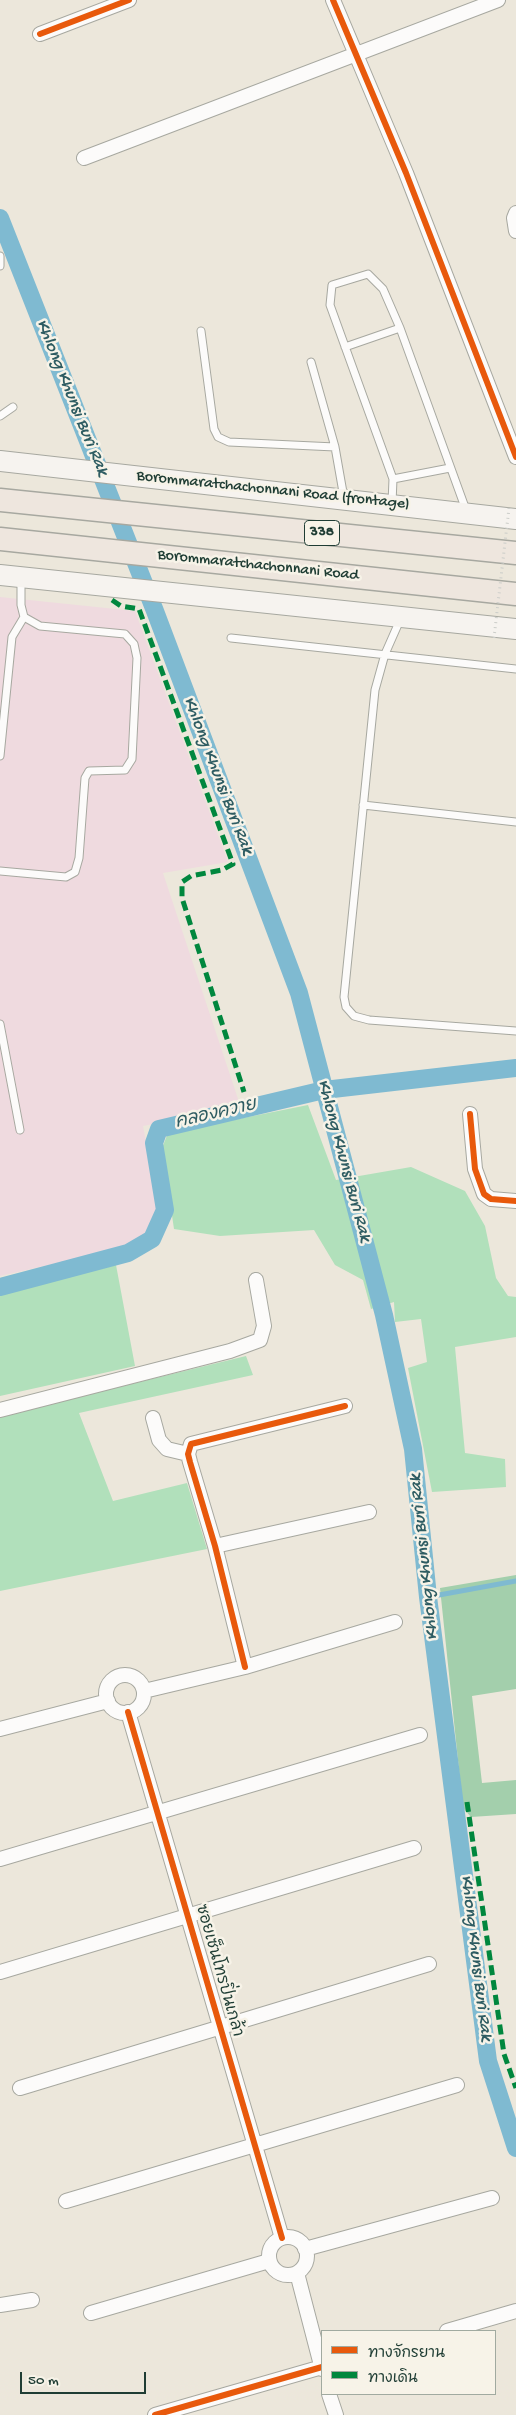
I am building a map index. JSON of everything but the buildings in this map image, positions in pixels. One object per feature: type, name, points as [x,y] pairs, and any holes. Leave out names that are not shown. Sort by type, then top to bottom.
[{"type":"highway","name":"338","points":[[0,500],[96,508],[516,553]]},
{"type":"highway","name":"Borommaratchachonnani Road","points":[[0,539],[516,594]]},
{"type":"main road","name":"Borommaratchachonnani Road (frontage)","points":[[0,462],[467,513],[512,513]]},
{"type":"main road","points":[[0,575],[516,630]]},
{"type":"street","points":[[40,34],[129,0]]},
{"type":"street","points":[[333,0],[406,173],[516,456]]},
{"type":"street","points":[[84,158],[498,0]]},
{"type":"street","points":[[516,213],[514,218],[516,231]]},
{"type":"street","points":[[470,1114],[475,1169],[484,1194],[491,1199],[516,1201]]},
{"type":"street","points":[[0,1410],[230,1351],[260,1340],[264,1326],[256,1280]]},
{"type":"street","points":[[245,1667],[216,1546],[188,1454],[191,1444],[345,1406]]},
{"type":"street","points":[[152,1418],[159,1440],[167,1449],[188,1454]]},
{"type":"street","points":[[216,1546],[369,1512]]},
{"type":"street","points":[[144,1691],[245,1667],[395,1622]]},
{"type":"street","points":[[120,1675],[133,1676],[138,1680],[144,1691],[144,1697],[138,1707],[128,1712],[116,1710],[108,1701],[107,1688],[114,1678],[120,1675]]},
{"type":"street","points":[[2,1724],[108,1701]]},
{"type":"street","name":"ซอยเซ็นโทรปิ่นเกล้า","points":[[128,1712],[282,2238]]},
{"type":"street","points":[[0,1860],[420,1735]]},
{"type":"street","points":[[0,1972],[414,1848]]},
{"type":"street","points":[[20,2088],[429,1964]]},
{"type":"street","points":[[66,2201],[457,2085]]},
{"type":"street","points":[[305,2248],[492,2198]]},
{"type":"street","points":[[282,2238],[297,2239],[305,2248],[305,2265],[297,2273],[280,2274],[269,2261],[270,2249],[274,2243],[282,2238]]},
{"type":"street","points":[[92,2313],[269,2261]]},
{"type":"street","points":[[297,2273],[321,2364]]},
{"type":"street","points":[[0,2305],[32,2300]]},
{"type":"street","points":[[451,2330],[516,2312]]},
{"type":"street","points":[[156,2415],[321,2368]]},
{"type":"street","points":[[330,2395],[336,2415]]},
{"type":"lane","points":[[0,256],[0,266]]},
{"type":"lane","points":[[392,504],[393,479],[330,305],[332,285],[368,274],[383,289],[400,328],[467,513]]},
{"type":"lane","points":[[345,347],[400,328]]},
{"type":"lane","points":[[201,331],[214,428],[218,438],[228,442],[335,447]]},
{"type":"lane","points":[[311,362],[335,447],[344,499]]},
{"type":"lane","points":[[0,416],[13,407]]},
{"type":"lane","points":[[393,479],[450,468]]},
{"type":"lane","points":[[0,756],[12,637],[24,617],[21,605],[22,577]]},
{"type":"lane","points":[[0,871],[66,877],[75,872],[80,858],[85,778],[89,771],[125,770],[132,759],[137,658],[134,644],[125,634],[40,626],[24,617]]},
{"type":"lane","points":[[401,617],[385,654],[375,690],[344,997],[346,1007],[354,1016],[369,1020],[516,1031]]},
{"type":"lane","points":[[231,638],[516,669]]},
{"type":"lane","points":[[363,805],[516,822]]},
{"type":"lane","points":[[0,1024],[20,1130]]},
{"type":"path","points":[[494,638],[512,513]]},
{"type":"shaded area","points":[[0,597],[135,611],[228,862],[163,873],[241,1108],[143,1126],[160,1213],[150,1233],[133,1246],[0,1276]]},
{"type":"green space","points":[[308,1105],[336,1180],[411,1167],[465,1191],[485,1226],[496,1278],[508,1296],[516,1297],[516,1337],[455,1347],[465,1453],[505,1459],[506,1487],[432,1492],[408,1368],[427,1362],[421,1319],[395,1322],[394,1302],[371,1309],[363,1280],[335,1265],[314,1230],[220,1236],[174,1229],[162,1148],[168,1133]]},
{"type":"green space","points":[[116,1265],[135,1366],[0,1396],[0,1294]]},
{"type":"green space","points":[[246,1356],[253,1375],[79,1413],[113,1501],[187,1483],[207,1549],[0,1591],[0,1416]]},
{"type":"green space","points":[[516,1575],[516,1689],[472,1696],[482,1783],[516,1780],[516,1814],[471,1817],[463,1808],[440,1588]]},
{"type":"waterway","name":"Khlong Khunsi Buri Rak","points":[[0,218],[155,611],[299,993],[384,1315],[413,1449],[428,1597],[488,2061],[516,2148]]},
{"type":"waterway","name":"คลองควาย","points":[[0,1287],[128,1253],[152,1239],[165,1210],[154,1143],[159,1129],[324,1090],[516,1068]]},
{"type":"waterway","points":[[428,1597],[516,1581]]},
{"type":"marked path","points":[[112,600],[121,606],[139,609],[233,864],[222,870],[191,876],[182,882],[182,898],[244,1092]]},
{"type":"marked path","points":[[467,1802],[504,2054],[516,2088]]},
{"type":"cycle path","points":[[40,34],[129,0]]},
{"type":"cycle path","points":[[333,0],[406,173],[516,457]]},
{"type":"cycle path","points":[[470,1114],[475,1169],[484,1194],[491,1199],[516,1201]]},
{"type":"cycle path","points":[[245,1667],[215,1546],[188,1454],[191,1444],[345,1406]]},
{"type":"cycle path","points":[[128,1712],[282,2238]]},
{"type":"cycle path","points":[[155,2415],[321,2367]]}]
